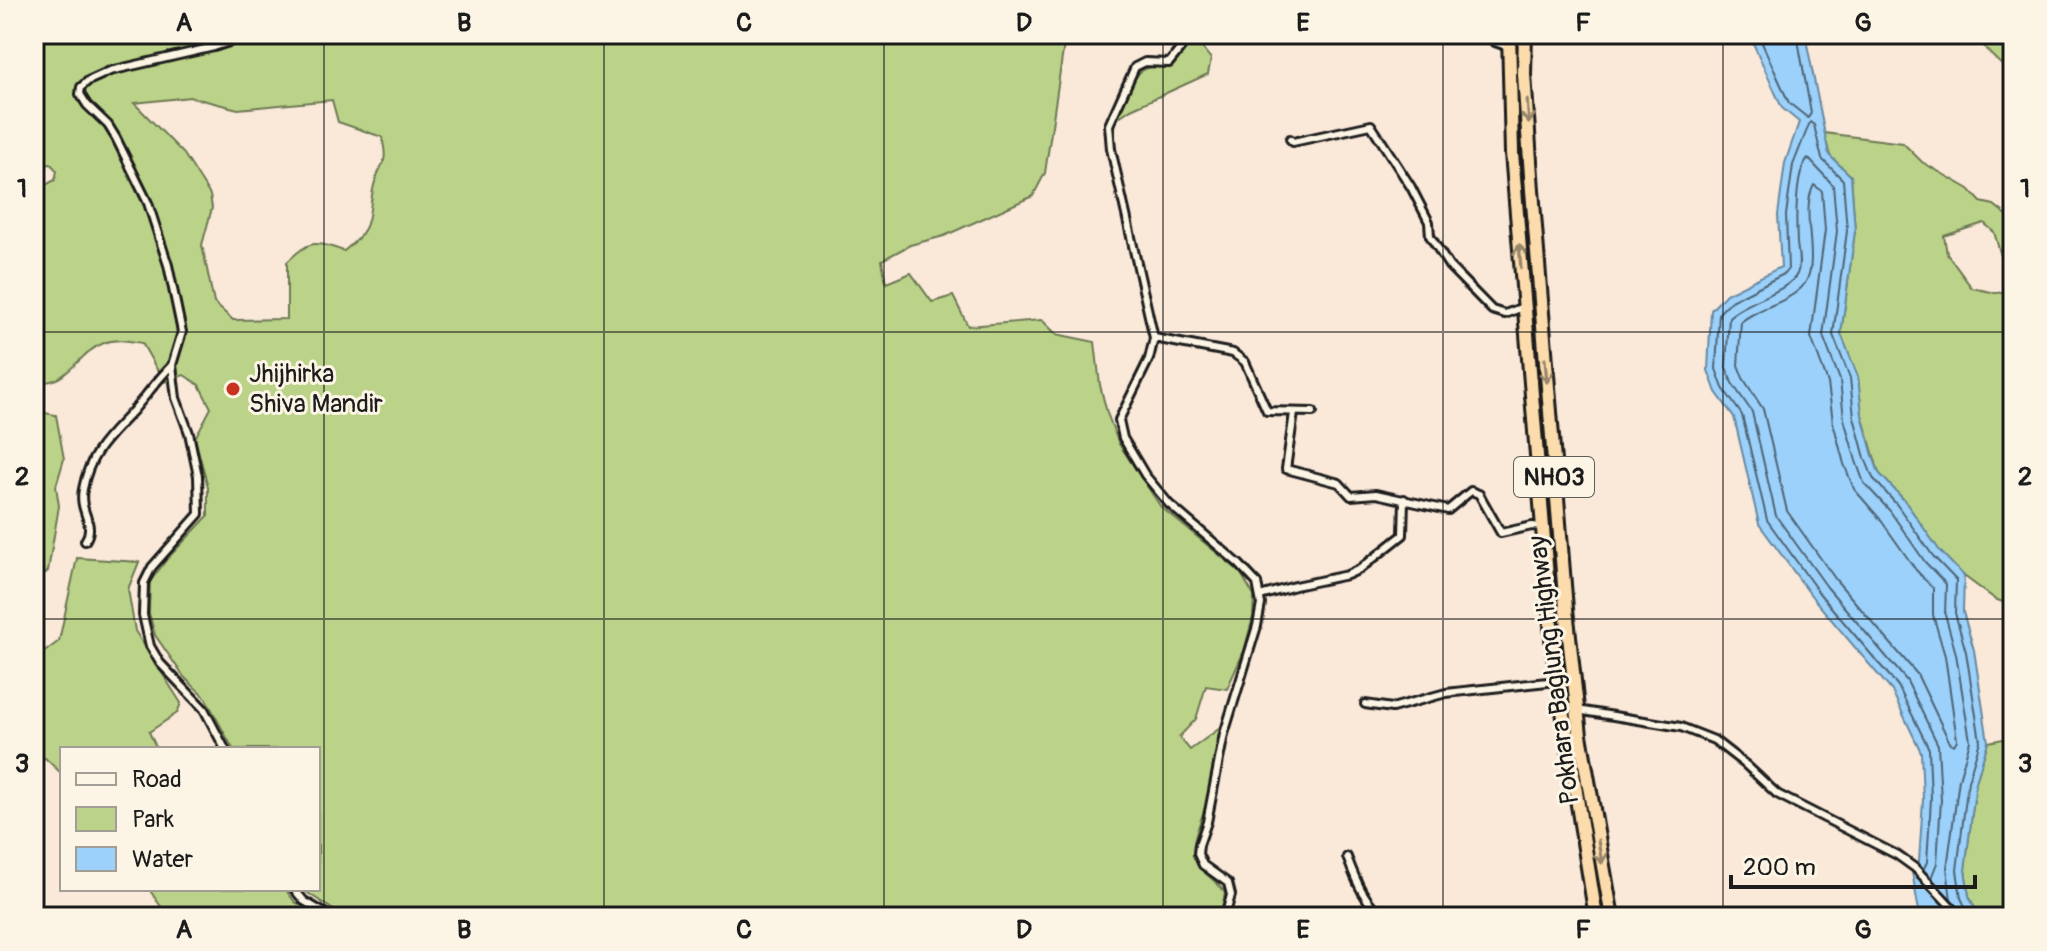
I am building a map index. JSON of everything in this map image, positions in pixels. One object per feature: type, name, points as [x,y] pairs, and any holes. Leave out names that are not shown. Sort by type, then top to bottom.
[{"type":"highway","name":"Pokhara Baglung Highway","points":[[1525,34],[1524,74],[1535,237],[1561,564],[1577,710],[1612,917]]},
{"type":"highway","name":"Pokhara Baglung Highway","points":[[1509,40],[1509,109],[1523,307],[1557,681],[1596,917]]},
{"type":"street","points":[[85,541],[90,525],[82,512],[81,499],[93,459],[110,432],[131,413],[172,365],[182,332],[171,273],[153,219],[116,138],[82,98],[81,87],[110,71],[214,47],[253,34]]},
{"type":"street","points":[[1174,34],[1181,48],[1169,63],[1145,62],[1135,67],[1109,125],[1111,149],[1154,338],[1149,359],[1119,420],[1123,438],[1145,475],[1169,504],[1239,564],[1257,583],[1260,596],[1257,626],[1224,734],[1198,854],[1203,865],[1228,883],[1231,895],[1225,917]]},
{"type":"street","points":[[1485,34],[1495,42],[1509,40]]},
{"type":"street","points":[[1290,139],[1293,142],[1371,125],[1411,187],[1429,222],[1430,236],[1449,266],[1492,310],[1505,314],[1523,307]]},
{"type":"street","points":[[1154,338],[1233,353],[1245,362],[1267,411],[1313,412]]},
{"type":"street","points":[[172,365],[176,398],[189,433],[198,476],[199,514],[152,567],[144,583],[143,615],[150,646],[160,663],[204,709],[224,747]]},
{"type":"street","points":[[1294,413],[1286,469],[1339,483],[1351,496],[1376,494],[1448,510],[1471,491],[1479,494],[1501,533],[1532,526],[1542,527]]},
{"type":"street","points":[[1260,596],[1347,575],[1360,569],[1403,535],[1404,499]]},
{"type":"street","points":[[1365,704],[1392,708],[1446,693],[1557,681]]},
{"type":"street","points":[[1577,710],[1681,727],[1714,740],[1777,794],[1897,855],[1915,868],[1961,917]]},
{"type":"street","points":[[1347,857],[1355,879],[1376,911],[1386,917]]},
{"type":"street","points":[[296,891],[304,901],[331,917]]},
{"type":"street","points":[[1433,917],[1454,914],[1479,917]]},
{"type":"green space","points":[[34,34],[1091,34],[1064,44],[1045,173],[1033,196],[944,236],[910,245],[882,260],[886,283],[911,273],[932,302],[953,296],[968,326],[1042,320],[1056,334],[1095,342],[1100,385],[1119,444],[1161,507],[1240,572],[1254,596],[1253,617],[1244,651],[1227,689],[1206,686],[1196,719],[1179,737],[1190,750],[1220,728],[1210,786],[1193,851],[1199,867],[1225,893],[1220,917],[344,917],[305,891],[320,891],[320,747],[232,747],[205,697],[184,677],[155,635],[149,613],[150,582],[167,559],[208,516],[208,487],[195,438],[211,408],[199,385],[184,375],[164,382],[142,343],[123,340],[109,341],[94,348],[55,380],[34,381],[34,191],[55,180],[57,171],[51,164],[34,166]],"holes":[[[190,97],[238,109],[332,100],[338,122],[382,137],[384,159],[374,185],[365,228],[344,251],[313,244],[287,262],[287,319],[233,320],[214,303],[202,245],[212,208],[210,195],[184,154],[134,103]]]},
{"type":"green space","points":[[1179,34],[1191,34],[1211,59],[1208,74],[1116,119],[1139,73],[1177,60],[1182,54]]},
{"type":"green space","points":[[1978,34],[2013,34],[2013,79],[1985,48]]},
{"type":"green space","points":[[1824,133],[1903,143],[1922,162],[1969,189],[1981,202],[1994,205],[2013,220],[2013,278],[2003,263],[1994,232],[1984,223],[1944,236],[1947,254],[1972,288],[1996,293],[2013,291],[2013,606],[1995,599],[1964,576],[1940,552],[1904,500],[1879,473],[1862,415],[1858,377],[1841,334],[1855,231],[1851,176],[1830,156]]},
{"type":"green space","points":[[34,411],[56,415],[64,459],[56,486],[59,506],[48,571],[34,584]]},
{"type":"green space","points":[[77,558],[139,562],[128,589],[135,631],[181,703],[177,713],[149,732],[156,747],[60,747],[60,772],[45,758],[34,757],[34,660],[59,641]]},
{"type":"green space","points":[[2013,737],[2013,917],[1979,917],[1969,896],[1965,870],[1976,782],[1988,742]]},
{"type":"green space","points":[[150,891],[287,891],[295,902],[321,917],[168,917]]},
{"type":"water","points":[[1749,34],[1805,34],[1829,155],[1851,176],[1855,231],[1841,334],[1858,377],[1862,415],[1873,456],[1879,473],[1904,500],[1940,551],[1964,576],[1963,612],[1974,650],[1988,742],[1976,782],[1965,870],[1969,896],[1979,917],[1920,917],[1912,872],[1919,862],[1923,799],[1921,752],[1892,691],[1813,598],[1759,524],[1734,417],[1716,392],[1708,370],[1711,310],[1726,294],[1781,267],[1778,215],[1785,163],[1799,122],[1782,108]]},
{"type":"place","name":"Jhijhirka Shiva Mandir","points":[[233,389]]}]
